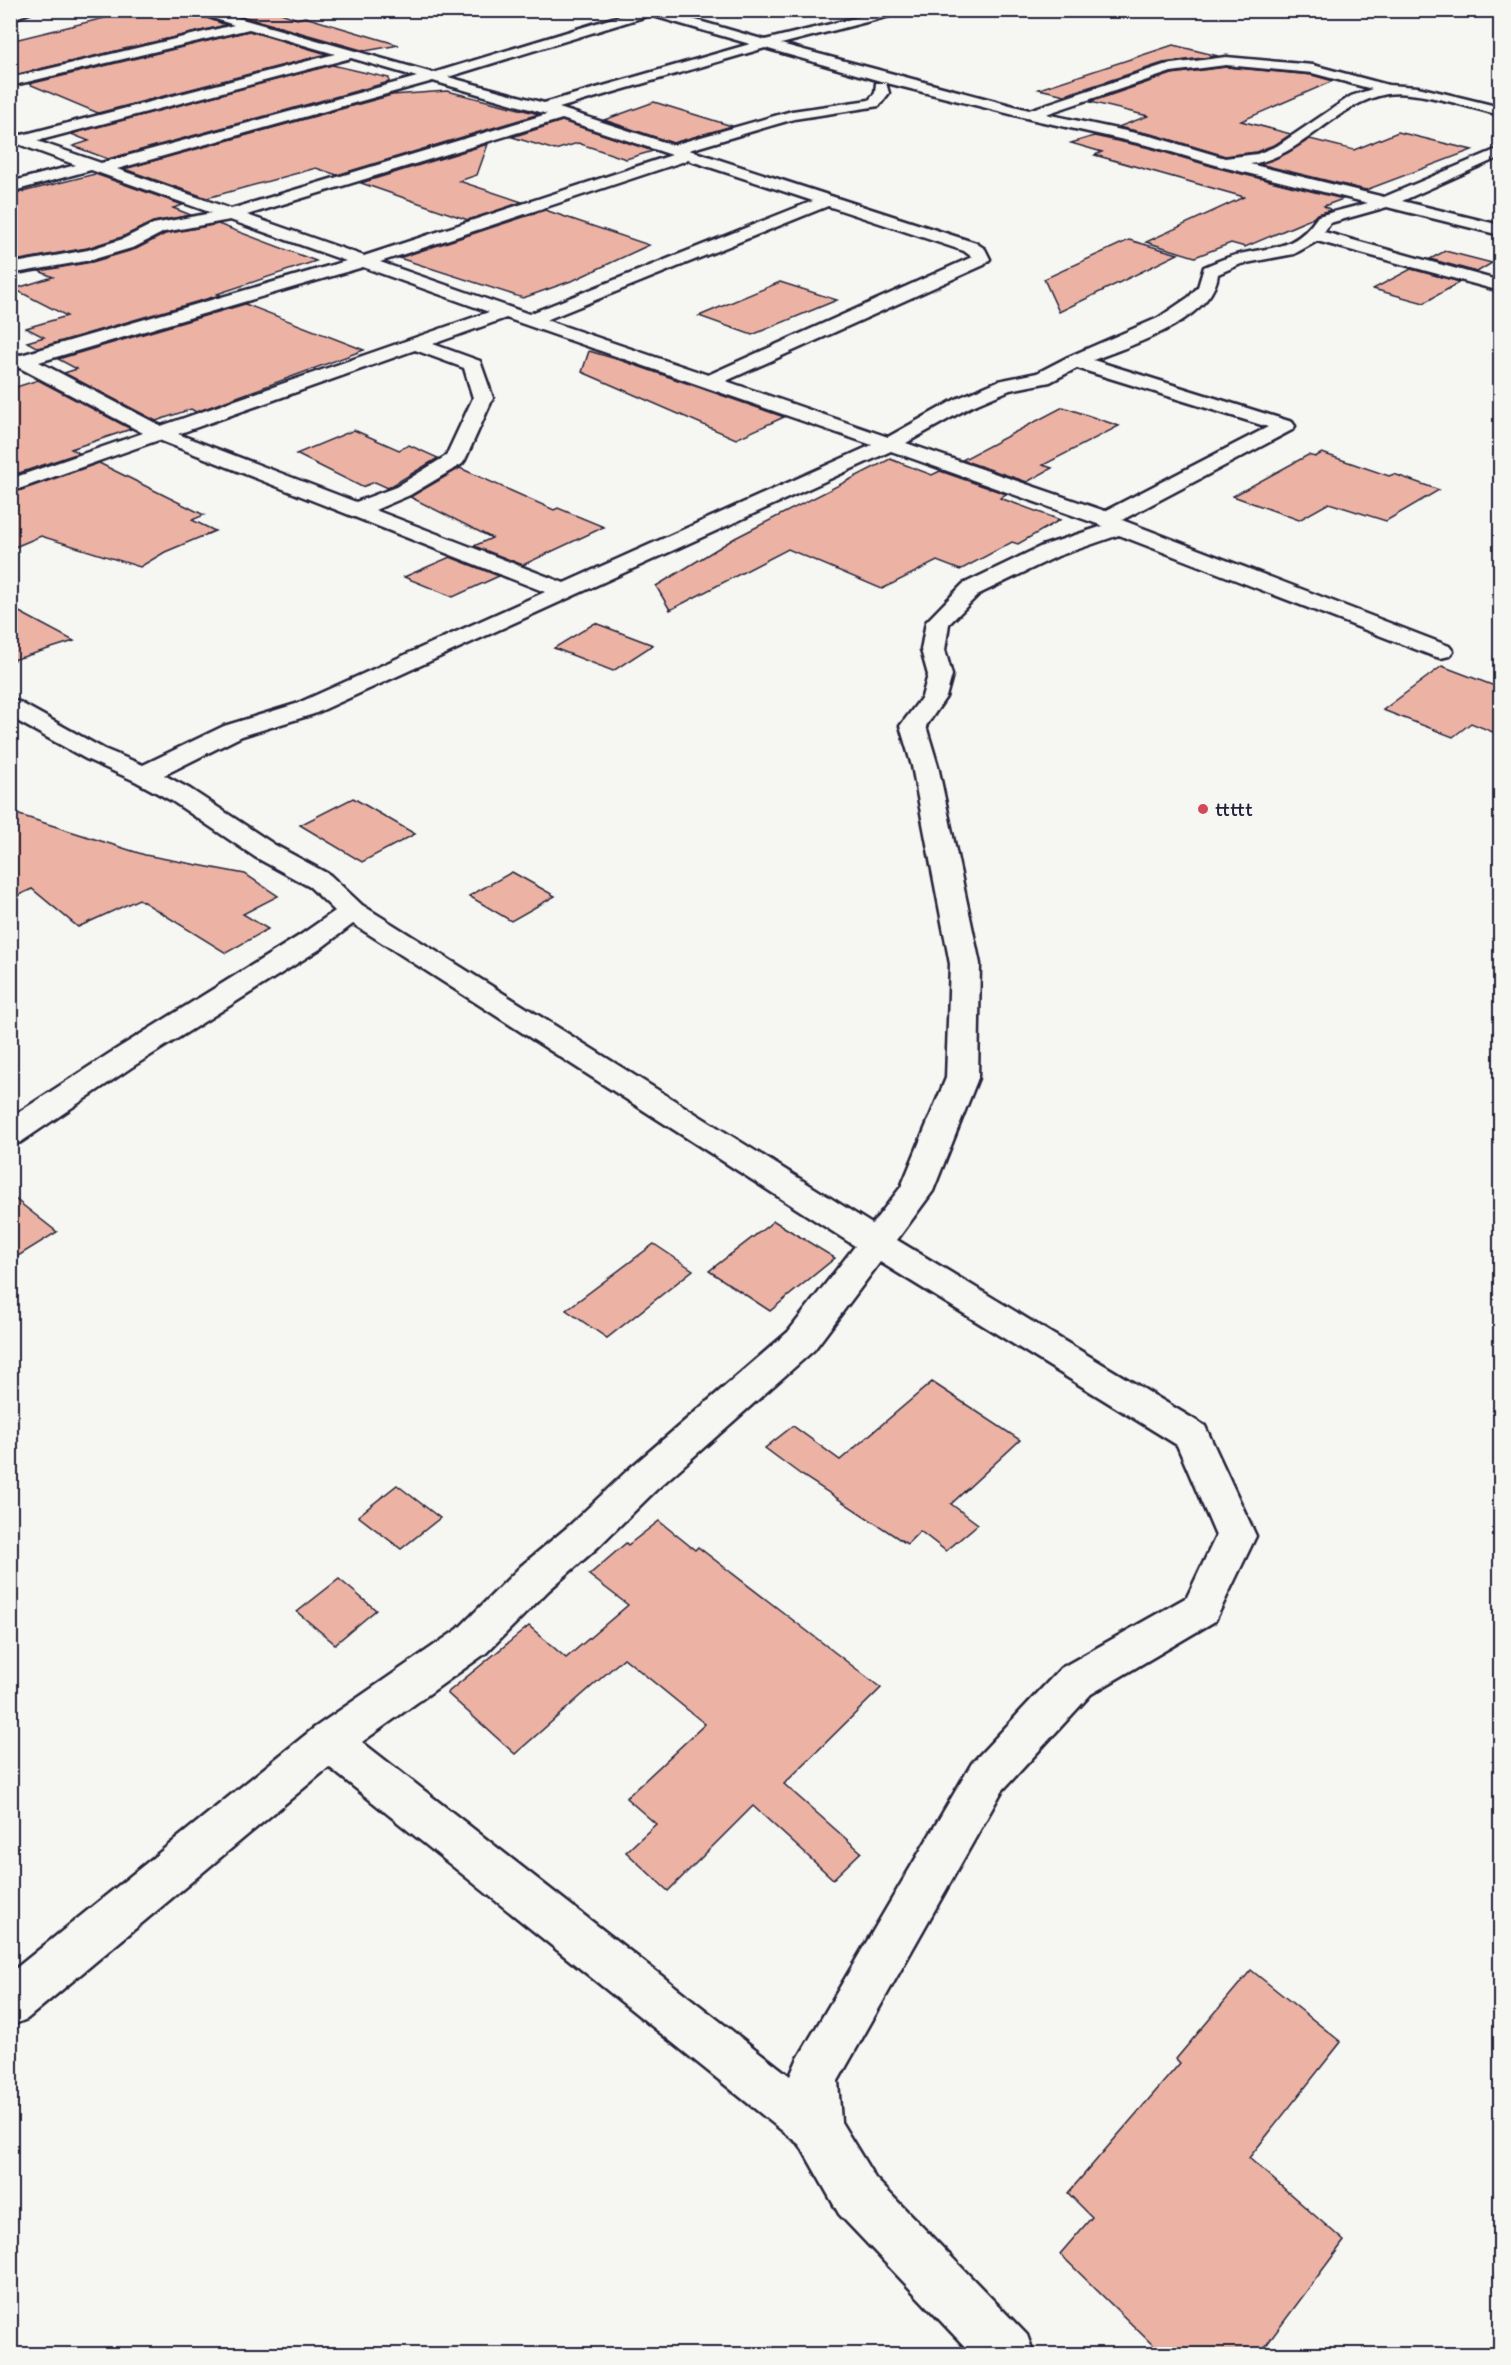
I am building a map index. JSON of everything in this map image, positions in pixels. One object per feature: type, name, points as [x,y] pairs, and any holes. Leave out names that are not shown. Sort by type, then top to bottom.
[{"type":"street","points":[[10,16],[32,10]]},
{"type":"street","points":[[194,10],[544,108],[970,247],[979,253],[981,259],[708,382]]},
{"type":"street","points":[[544,108],[764,44],[907,10]]},
{"type":"street","points":[[10,187],[433,77],[649,11],[896,81],[1030,115],[1154,142],[1224,163],[1500,230]]},
{"type":"street","points":[[10,82],[249,26]]},
{"type":"street","points":[[16,138],[349,55]]},
{"type":"street","points":[[1030,115],[1169,68],[1226,61],[1313,69],[1388,89],[1418,91],[1500,111]]},
{"type":"street","points":[[14,361],[362,262],[792,114],[823,109],[847,109],[874,103],[882,93],[881,86],[896,81]]},
{"type":"street","points":[[1224,163],[1260,158],[1282,149],[1356,99],[1388,89]]},
{"type":"street","points":[[10,269],[91,255],[129,243],[159,228],[229,214],[562,114]]},
{"type":"street","points":[[16,138],[362,262],[1114,523],[1441,651]]},
{"type":"street","points":[[144,775],[232,731],[305,709],[567,592],[890,444],[963,403],[1005,386],[1043,378],[1075,361],[1142,333],[1186,310],[1207,288],[1210,271],[1239,259],[1285,253],[1302,246],[1316,235],[1324,220],[1384,203],[1500,153]]},
{"type":"street","points":[[529,320],[827,201]]},
{"type":"street","points":[[1316,235],[1500,286]]},
{"type":"street","points":[[10,486],[506,312]]},
{"type":"street","points":[[356,510],[402,490],[455,459],[483,398],[473,365],[416,344]]},
{"type":"street","points":[[14,361],[161,434],[567,592]]},
{"type":"street","points":[[10,2003],[329,1741],[472,1641],[535,1578],[584,1536],[643,1479],[801,1341],[916,1191],[962,1078],[965,964],[925,766],[913,726],[934,697],[940,675],[933,650],[939,622],[971,590],[1114,523],[1286,426],[1075,361]]},
{"type":"street","points":[[17,716],[144,775],[181,795],[265,851],[320,881],[352,911],[876,1243],[1192,1436],[1236,1536],[1201,1609],[1076,1681],[987,1777],[814,2078],[818,2128]]},
{"type":"street","points":[[10,1134],[81,1085],[261,971],[326,934],[352,911]]},
{"type":"street","points":[[329,1741],[818,2128],[857,2196],[1008,2355]]},
{"type":"building","points":[[137,10],[186,10],[226,25],[10,76],[10,41]]},
{"type":"building","points":[[220,10],[273,10],[297,19],[305,17],[399,45],[365,51]]},
{"type":"building","points":[[249,31],[327,54],[98,113],[29,84]]},
{"type":"building","points":[[1173,45],[1218,56],[1163,63],[1065,95],[1039,89]]},
{"type":"building","points":[[332,65],[389,78],[389,82],[108,159],[73,146],[89,141],[71,134]]},
{"type":"building","points":[[1226,67],[1312,75],[1333,81],[1241,121],[1291,134],[1276,144],[1256,152],[1225,156],[1155,135],[1118,127],[1148,116],[1090,102],[1172,74]]},
{"type":"building","points":[[447,91],[539,114],[337,175],[316,168],[207,198],[124,169],[392,95]]},
{"type":"building","points":[[654,102],[732,126],[673,143],[604,120]]},
{"type":"building","points":[[562,121],[653,151],[626,159],[578,143],[555,150],[512,137]]},
{"type":"building","points":[[1398,132],[1472,150],[1366,190],[1259,164],[1287,153],[1310,139],[1354,150]]},
{"type":"building","points":[[1094,136],[1150,148],[1218,168],[1343,199],[1324,206],[1331,210],[1317,214],[1313,218],[1245,247],[1231,243],[1195,257],[1146,242],[1244,197],[1095,155],[1102,152],[1071,143]]},
{"type":"building","points":[[488,144],[477,175],[459,181],[522,202],[468,220],[361,183]]},
{"type":"building","points":[[95,174],[183,205],[173,208],[191,215],[153,222],[122,237],[87,248],[10,260],[10,195]]},
{"type":"building","points":[[545,210],[649,245],[574,280],[523,298],[399,258]]},
{"type":"building","points":[[218,224],[316,261],[217,294],[220,295],[38,348],[27,342],[44,337],[26,328],[67,316],[14,289],[53,277],[39,271],[92,262],[136,249],[165,234]]},
{"type":"building","points":[[1129,240],[1178,254],[1059,312],[1044,279]]},
{"type":"building","points":[[1445,251],[1492,263],[1477,272],[1430,259]]},
{"type":"building","points":[[1411,269],[1460,282],[1424,303],[1373,289]]},
{"type":"building","points":[[780,282],[837,300],[752,335],[699,316]]},
{"type":"building","points":[[245,304],[364,350],[196,412],[191,409],[156,421],[64,373],[77,369],[58,359]]},
{"type":"building","points":[[589,351],[784,417],[736,439],[582,372]]},
{"type":"building","points":[[38,380],[131,429],[71,449],[79,453],[10,476],[10,389]]},
{"type":"building","points":[[1063,407],[1119,426],[1043,465],[1052,468],[1027,482],[962,460]]},
{"type":"building","points":[[354,430],[399,450],[409,445],[438,458],[388,488],[375,482],[362,487],[296,454]]},
{"type":"building","points":[[1322,453],[1439,490],[1386,521],[1329,503],[1299,520],[1233,496],[1308,455],[1315,457]]},
{"type":"building","points":[[890,459],[932,475],[940,471],[1006,494],[1000,498],[1060,520],[1018,544],[1012,542],[960,570],[937,561],[882,589],[788,549],[670,610],[656,586],[735,538]]},
{"type":"building","points":[[99,463],[204,515],[192,520],[215,531],[165,552],[140,567],[41,536],[10,549],[10,494]]},
{"type":"building","points":[[460,468],[554,510],[558,508],[604,527],[523,565],[474,546],[492,538],[410,497]]},
{"type":"building","points":[[450,557],[499,576],[453,597],[404,577]]},
{"type":"building","points":[[10,607],[74,641],[10,661]]},
{"type":"building","points":[[595,623],[653,645],[613,671],[554,648]]},
{"type":"building","points":[[1442,666],[1500,688],[1500,735],[1471,723],[1453,737],[1383,710]]},
{"type":"building","points":[[353,798],[415,834],[362,862],[300,825]]},
{"type":"building","points":[[10,812],[145,855],[245,874],[278,896],[243,914],[268,929],[226,953],[139,899],[78,927],[32,889],[10,899]]},
{"type":"building","points":[[512,872],[555,896],[511,921],[469,896]]},
{"type":"building","points":[[10,1195],[57,1232],[10,1261]]},
{"type":"building","points":[[774,1221],[835,1258],[770,1311],[709,1271]]},
{"type":"building","points":[[654,1244],[693,1270],[607,1338],[566,1310]]},
{"type":"building","points":[[932,1382],[1020,1440],[951,1504],[978,1524],[946,1551],[920,1531],[907,1544],[800,1474],[765,1448],[793,1426],[840,1460]]},
{"type":"building","points":[[397,1485],[440,1518],[401,1549],[358,1516]]},
{"type":"building","points":[[659,1521],[695,1550],[698,1547],[881,1688],[784,1784],[861,1852],[833,1879],[753,1806],[668,1891],[626,1852],[656,1824],[626,1798],[705,1724],[624,1658],[515,1754],[447,1693],[529,1626],[566,1658],[628,1605],[589,1575],[626,1543],[628,1545]]},
{"type":"building","points":[[339,1579],[376,1610],[335,1644],[297,1612]]},
{"type":"building","points":[[1251,1970],[1341,2042],[1249,2158],[1344,2241],[1259,2355],[1163,2355],[1060,2254],[1092,2217],[1068,2193],[1180,2063],[1176,2059]]},
{"type":"place","name":"ttttt","points":[[1203,809]]}]
